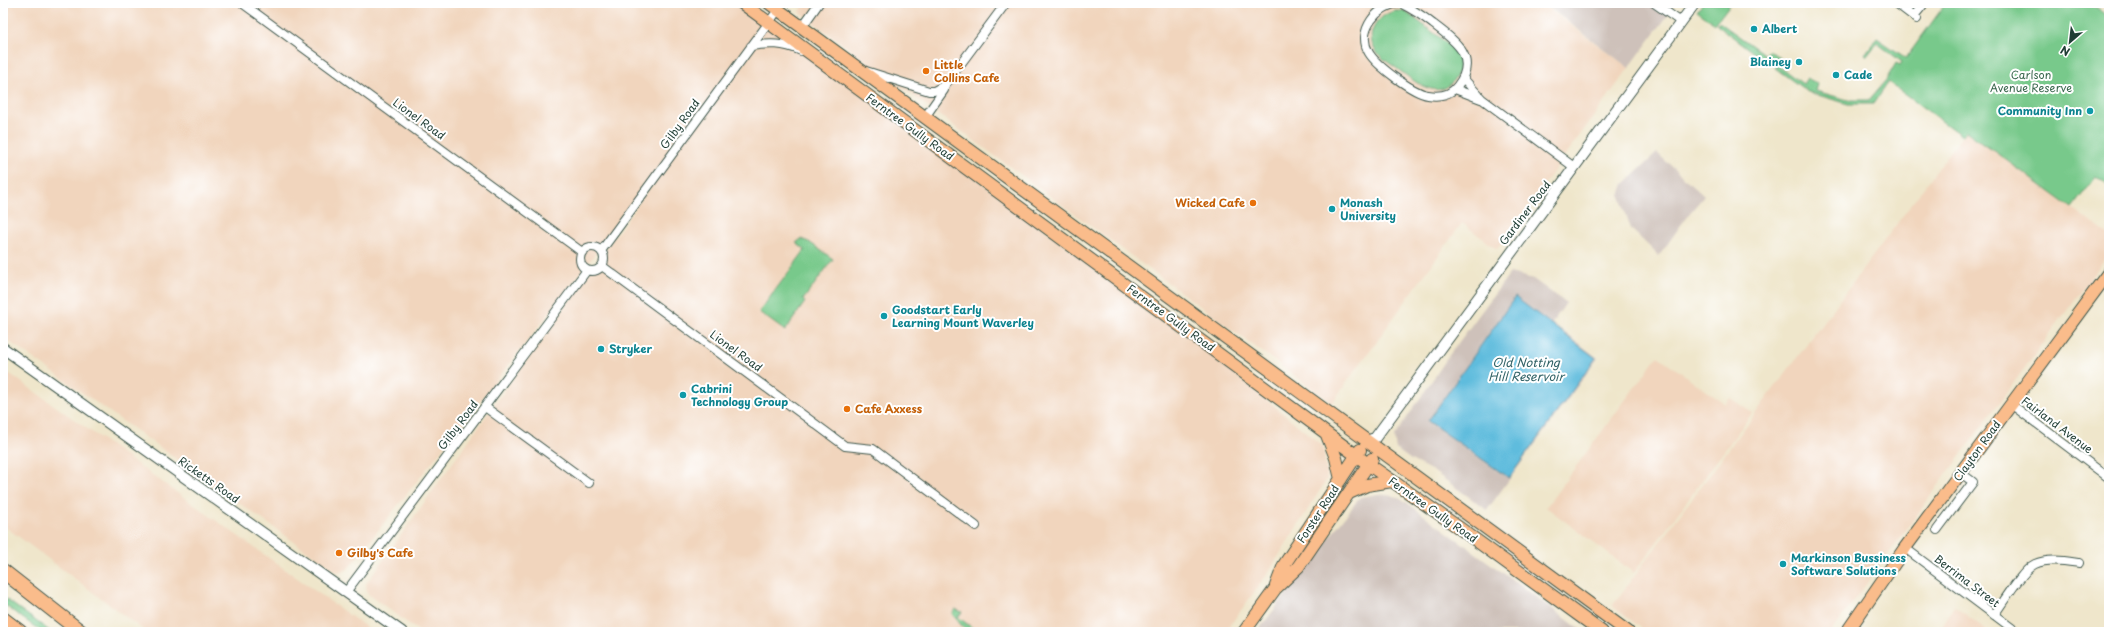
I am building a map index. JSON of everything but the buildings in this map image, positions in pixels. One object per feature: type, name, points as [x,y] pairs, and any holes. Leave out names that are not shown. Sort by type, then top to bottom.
[{"type":"highway","points":[[3,571],[81,632]]},
{"type":"highway","points":[[3,583],[70,632]]},
{"type":"highway","points":[[3,619],[20,632]]},
{"type":"main road","name":"Ferntree Gully Road","points":[[742,3],[1368,464],[1482,544],[1602,632]]},
{"type":"main road","name":"Ferntree Gully Road","points":[[774,6],[1373,443],[1490,532],[1628,632]]},
{"type":"main road","points":[[1121,282],[1131,267]]},
{"type":"main road","name":"Clayton Road","points":[[1852,630],[1905,548],[2109,272]]},
{"type":"main road","points":[[1326,432],[1336,458],[1341,479]]},
{"type":"main road","name":"Forster Road","points":[[1275,588],[1284,565],[1356,455],[1373,443]]},
{"type":"main road","name":"Forster Road","points":[[1244,632],[1275,588],[1298,567],[1349,493],[1368,464],[1373,443]]},
{"type":"main road","points":[[1349,493],[1367,485],[1392,481]]},
{"type":"main road","points":[[1482,544],[1490,532]]},
{"type":"street","name":"Lionel Road","points":[[242,3],[582,252]]},
{"type":"street","points":[[802,27],[819,3]]},
{"type":"street","points":[[925,117],[944,90],[945,85],[1006,3]]},
{"type":"street","points":[[1400,3],[1416,11],[1455,40],[1462,50],[1466,60],[1463,78],[1455,89],[1436,97],[1424,95],[1416,91],[1375,61],[1368,52],[1366,32],[1376,13],[1384,5],[1400,3]]},
{"type":"street","points":[[1654,3],[1681,22]]},
{"type":"street","name":"Gardiner Road","points":[[1373,443],[1695,3]]},
{"type":"street","points":[[1896,3],[1916,17],[1922,5]]},
{"type":"street","name":"Gilby Road","points":[[601,251],[768,22],[774,6]]},
{"type":"street","points":[[751,46],[772,42],[791,46],[821,61]]},
{"type":"street","points":[[858,67],[929,91],[945,85]]},
{"type":"street","points":[[1463,78],[1482,99],[1574,167]]},
{"type":"street","points":[[1455,89],[1482,99]]},
{"type":"street","points":[[593,247],[601,251],[604,259],[602,266],[595,271],[587,270],[581,264],[580,256],[582,252],[593,247]]},
{"type":"street","name":"Lionel Road","points":[[602,266],[845,446],[873,449],[976,526]]},
{"type":"street","name":"Gilby Road","points":[[346,592],[587,270]]},
{"type":"street","name":"Ricketts Road","points":[[3,348],[402,632]]},
{"type":"street","name":"Fairland Avenue","points":[[2011,404],[2109,478]]},
{"type":"street","points":[[485,407],[590,482]]},
{"type":"street","points":[[1938,530],[1972,482],[1960,473]]},
{"type":"street","name":"Berrima Street","points":[[1905,548],[2017,632]]},
{"type":"street","points":[[1994,615],[2019,580],[2035,564],[2054,560],[2079,563]]},
{"type":"shaded area","points":[[3,3],[741,3],[1202,347],[1323,446],[1327,479],[1266,576],[1225,632],[420,632],[367,593],[366,584],[752,45],[577,278],[347,570],[337,572],[3,337]]},
{"type":"shaded area","points":[[806,3],[1541,3],[1629,68],[1497,249],[1462,223],[1332,403],[799,12]]},
{"type":"shaded area","points":[[1543,3],[1677,3],[1629,68]]},
{"type":"shaded area","points":[[1966,131],[2109,235],[2109,253],[1831,632],[1647,632],[1612,606]]},
{"type":"shaded area","points":[[1657,153],[1704,196],[1688,215],[1659,256],[1631,229],[1620,196],[1624,184]]},
{"type":"shaded area","name":"Old Notting Hill Reservoir","points":[[1510,273],[1533,279],[1566,303],[1552,323],[1598,358],[1487,510],[1433,471],[1411,460],[1396,449],[1394,437],[1450,354]]},
{"type":"shaded area","points":[[1658,356],[1725,404],[1730,398],[1752,413],[1634,573],[1546,507]]},
{"type":"shaded area","points":[[3,369],[373,632],[146,632],[3,525]]},
{"type":"shaded area","points":[[1378,494],[1399,497],[1584,632],[1257,632],[1360,497]]},
{"type":"shaded area","points":[[1954,606],[1989,632],[1941,632],[1940,627]]},
{"type":"green space","points":[[1703,3],[1731,3],[1715,24],[1697,11]]},
{"type":"green space","name":"Carlson Avenue Reserve","points":[[1946,3],[2089,3],[2109,17],[2109,186],[2096,176],[2072,208],[1966,131],[1962,136],[1888,82],[1873,104],[1848,104],[1808,92],[1775,68],[1777,65],[1803,84],[1807,78],[1818,84],[1816,91],[1848,100],[1869,100],[1886,80],[1896,63],[1900,65],[1902,62],[1877,43],[1867,56],[1865,54],[1877,38],[1906,58]]},
{"type":"green space","points":[[1395,11],[1404,11],[1456,50],[1459,61],[1459,69],[1454,80],[1448,86],[1441,89],[1434,89],[1419,84],[1376,52],[1371,35],[1373,30],[1379,20]]},
{"type":"green space","points":[[1719,22],[1765,55],[1769,50],[1781,59],[1777,65],[1769,59],[1766,62],[1717,25]]},
{"type":"green space","points":[[801,239],[809,242],[833,259],[803,300],[805,302],[785,331],[759,312],[805,250],[796,243]]},
{"type":"green space","points":[[3,597],[51,632],[42,632],[3,604]]},
{"type":"green space","points":[[955,609],[962,612],[958,617],[978,632],[967,632],[952,614]]},
{"type":"water","name":"Old Notting Hill Reservoir","points":[[1515,297],[1596,358],[1509,478],[1428,421]]},
{"type":"place","name":"Albert","points":[[1754,29]]},
{"type":"place","name":"Blainey","points":[[1799,62]]},
{"type":"place","name":"Little Collins Cafe","points":[[926,71]]},
{"type":"place","name":"Cade","points":[[1836,75]]},
{"type":"place","name":"Community Inn","points":[[2090,111]]},
{"type":"place","name":"Wicked Cafe","points":[[1253,203]]},
{"type":"place","name":"Monash University","points":[[1332,209]]},
{"type":"place","name":"Goodstart Early Learning Mount Waverley","points":[[884,316]]},
{"type":"place","name":"Stryker","points":[[601,349]]},
{"type":"place","name":"Cabrini Technology Group","points":[[683,395]]},
{"type":"place","name":"Cafe Axxess","points":[[847,409]]},
{"type":"place","name":"Gilby's Cafe","points":[[339,553]]},
{"type":"place","name":"Markinson Bussiness Software Solutions","points":[[1783,564]]}]
